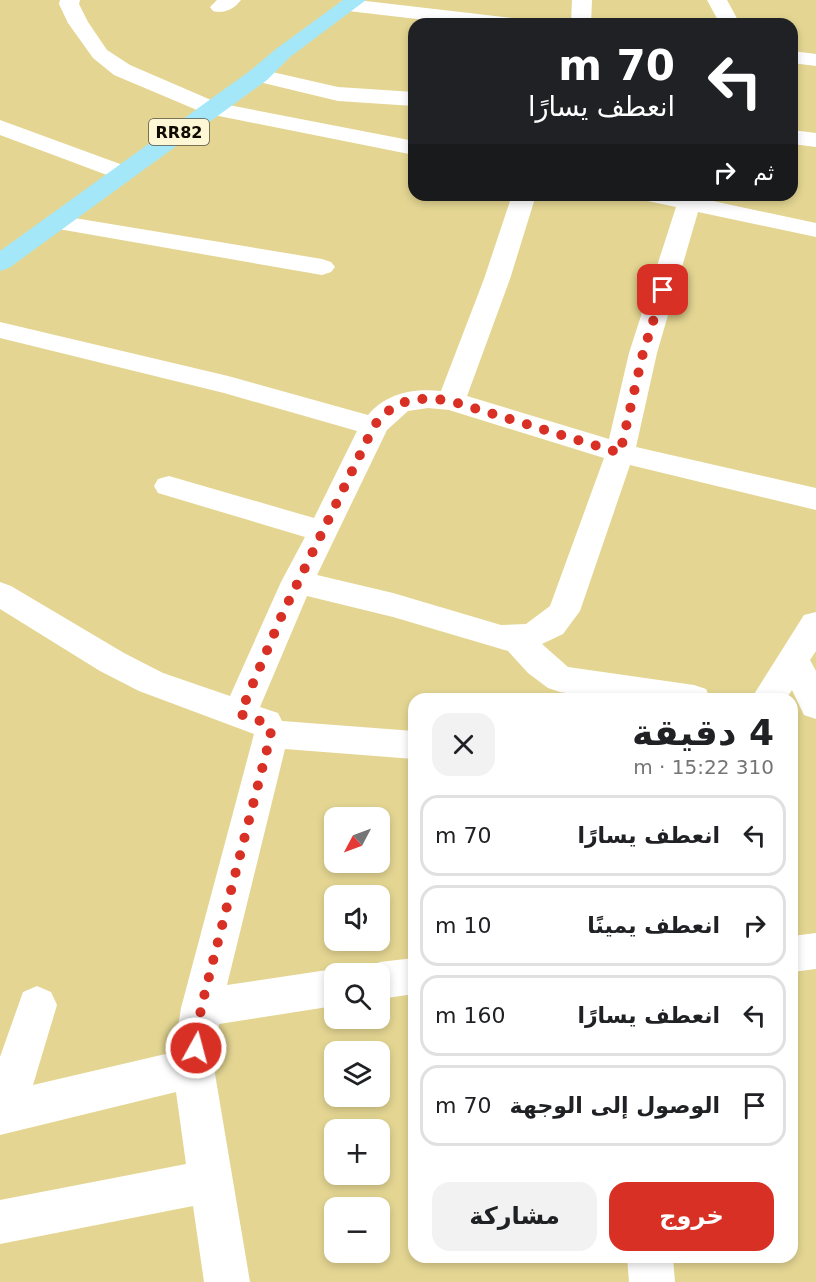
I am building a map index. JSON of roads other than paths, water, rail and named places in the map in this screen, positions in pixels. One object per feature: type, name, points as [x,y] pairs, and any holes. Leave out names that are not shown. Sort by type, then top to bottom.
[{"type":"main road","name":"RR82","points":[[0,263],[259,75],[283,52],[352,3]]},
{"type":"street","points":[[70,0],[69,4],[78,23],[100,54],[122,70],[212,108],[408,147]]},
{"type":"street","points":[[581,18],[582,0]]},
{"type":"street","points":[[717,0],[727,18]]},
{"type":"street","points":[[352,3],[467,18]]},
{"type":"street","points":[[798,58],[816,60]]},
{"type":"street","points":[[259,75],[338,94],[408,99]]},
{"type":"street","points":[[0,127],[123,173]]},
{"type":"street","points":[[798,138],[816,140]]},
{"type":"street","points":[[451,401],[497,279],[522,201]]},
{"type":"street","points":[[680,201],[816,230]]},
{"type":"street","points":[[297,582],[393,606],[501,638],[517,639],[538,634],[555,623],[564,611],[620,453],[643,353],[689,203]]},
{"type":"street","points":[[56,222],[322,267]]},
{"type":"street","points":[[0,330],[228,385],[374,426]]},
{"type":"street","points":[[240,714],[297,582],[374,426],[392,406],[410,398],[451,401],[620,453],[816,499]]},
{"type":"street","points":[[169,486],[322,531]]},
{"type":"street","points":[[0,594],[112,662],[151,682],[266,723],[271,734],[201,1008],[193,1068],[227,1282]]},
{"type":"street","points":[[772,693],[816,624]]},
{"type":"street","points":[[517,639],[540,664],[560,680],[652,693]]},
{"type":"street","points":[[793,659],[816,705]]},
{"type":"street","points":[[271,734],[408,745]]},
{"type":"street","points":[[798,953],[816,951]]},
{"type":"street","points":[[390,980],[408,977]]},
{"type":"street","points":[[201,1008],[324,990]]},
{"type":"street","points":[[2,1113],[37,1005]]},
{"type":"street","points":[[2,1113],[193,1068]]},
{"type":"street","points":[[0,1222],[210,1180]]},
{"type":"street","points":[[650,1263],[651,1282]]}]
